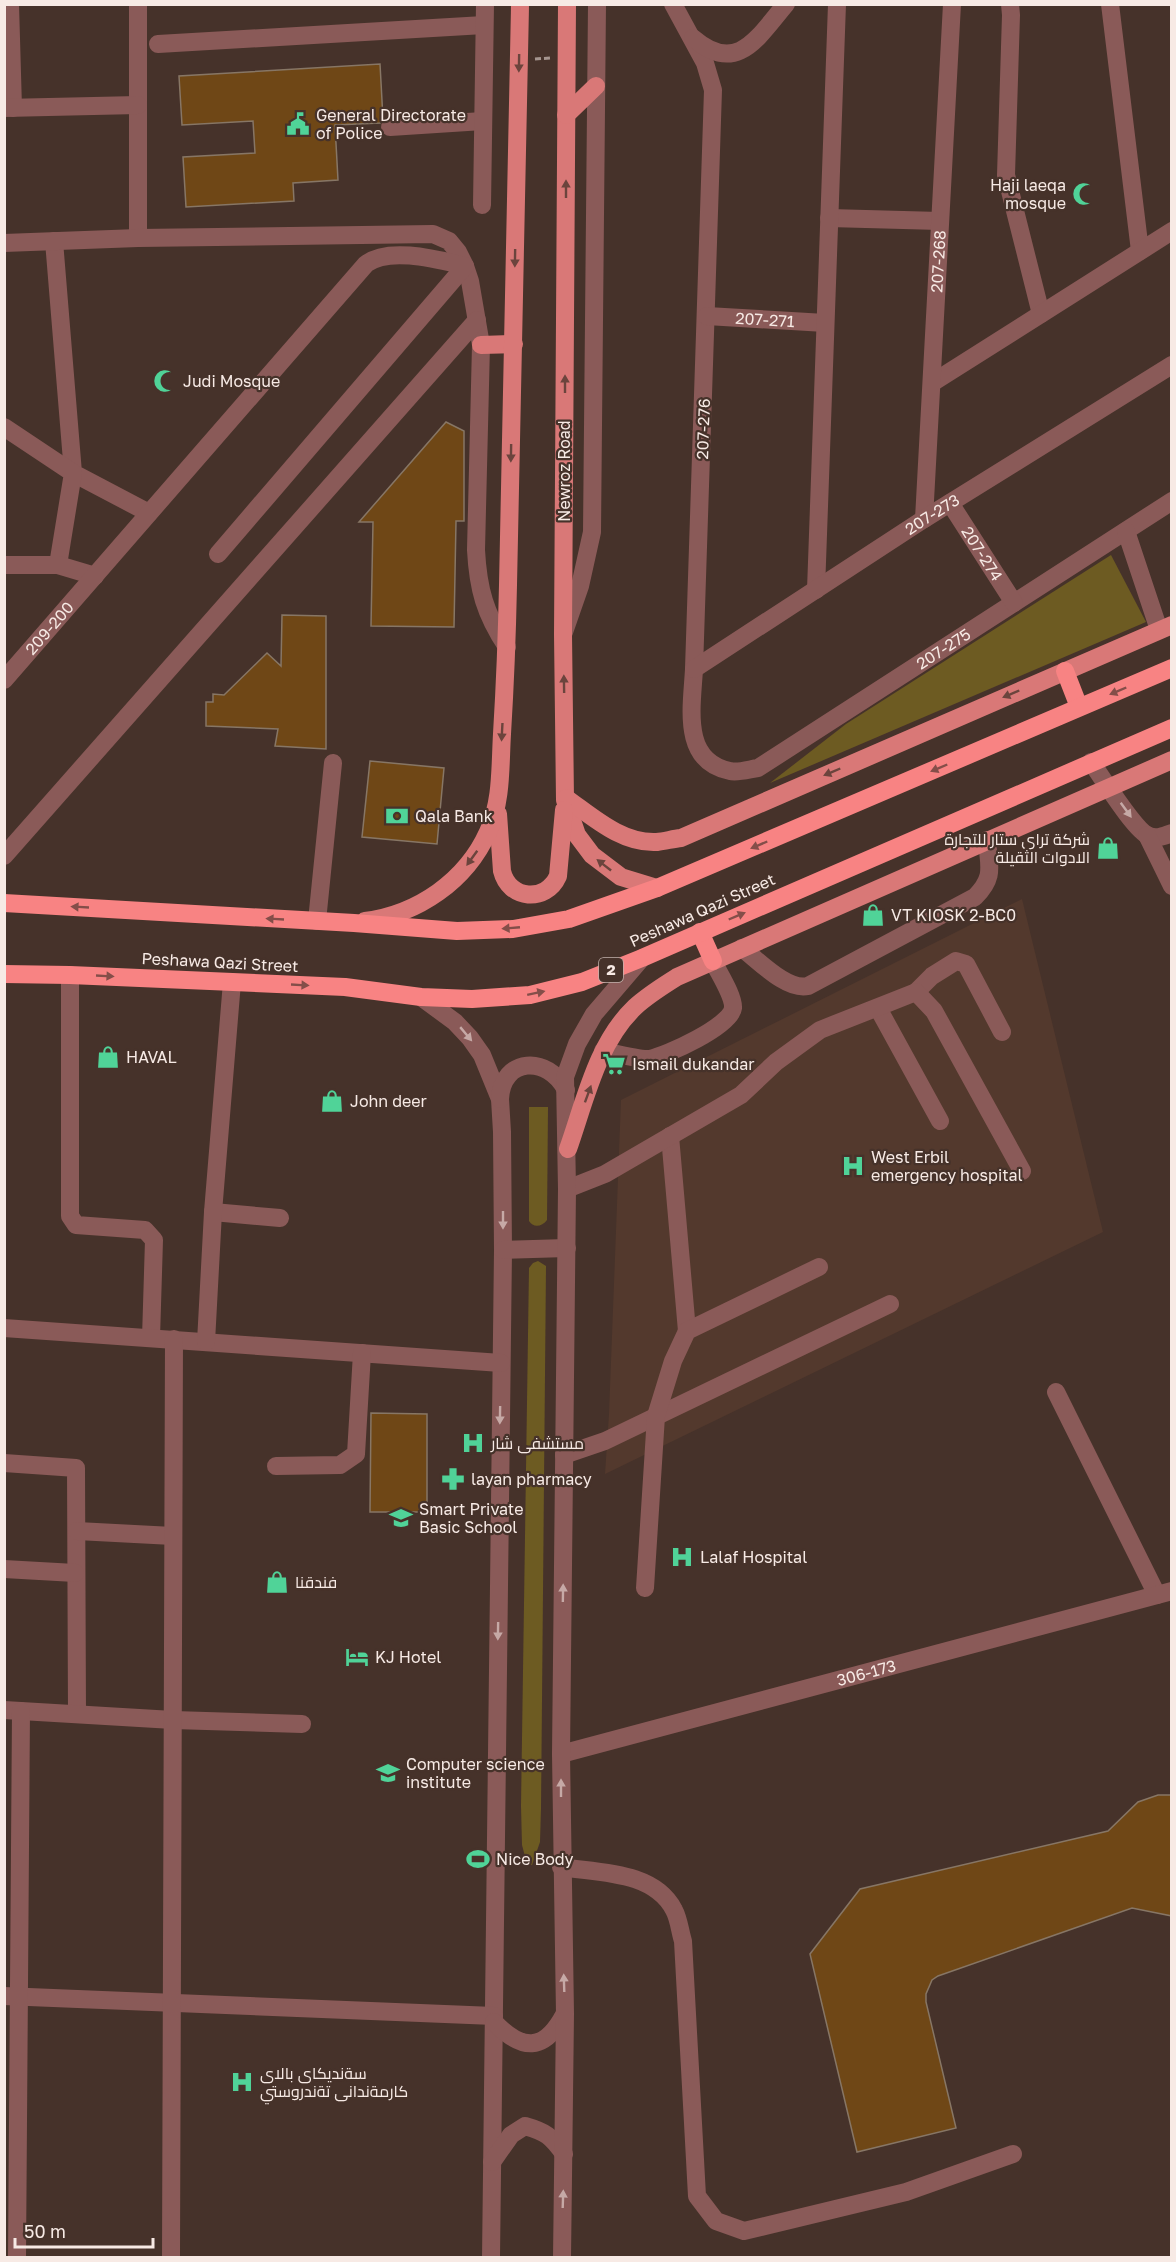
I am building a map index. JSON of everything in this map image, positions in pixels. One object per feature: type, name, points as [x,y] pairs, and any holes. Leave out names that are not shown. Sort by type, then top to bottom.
[{"type":"highway","points":[[4,903],[457,931],[513,929],[569,919],[657,888],[1172,668]]},
{"type":"highway","points":[[1065,671],[1079,707]]},
{"type":"highway","name":"Peshawa Qazi Street","points":[[4,974],[345,987],[421,997],[472,999],[530,995],[582,982],[642,958],[1172,728]]},
{"type":"highway","points":[[700,932],[713,961]]},
{"type":"main road","points":[[519,4],[507,647],[497,806],[504,876],[515,891],[524,895],[533,895],[550,888],[560,872],[565,799],[609,828],[632,839],[656,842],[681,838],[1166,627]]},
{"type":"main road","name":"Newroz Road","points":[[567,4],[563,634],[565,799],[572,824],[592,855],[621,877],[657,888]]},
{"type":"main road","points":[[566,115],[596,86]]},
{"type":"main road","points":[[481,345],[514,344]]},
{"type":"main road","points":[[568,1149],[603,1052],[623,1020],[636,1006],[677,977],[1172,759]]},
{"type":"main road","points":[[354,923],[382,919],[409,910],[456,878],[474,857],[488,832],[497,806]]},
{"type":"street","points":[[10,4],[9,108],[138,105]]},
{"type":"street","points":[[138,4],[138,238]]},
{"type":"street","points":[[482,205],[485,4]]},
{"type":"street","points":[[563,634],[580,586],[592,532],[597,4]]},
{"type":"street","name":"207-276","points":[[673,4],[705,63],[713,90],[694,669],[690,724],[695,742],[708,763]]},
{"type":"street","points":[[687,33],[700,45],[717,53],[734,54],[750,45],[786,4]]},
{"type":"street","points":[[816,590],[837,4]]},
{"type":"street","name":"207-268","points":[[924,519],[952,4]]},
{"type":"street","points":[[1010,4],[1006,175],[1041,314]]},
{"type":"street","points":[[1110,4],[1140,251]]},
{"type":"street","points":[[158,44],[484,25]]},
{"type":"street","points":[[390,127],[483,121]]},
{"type":"street","points":[[829,218],[940,221]]},
{"type":"street","points":[[932,383],[1172,231]]},
{"type":"street","points":[[4,243],[138,238],[433,234],[449,241],[458,252],[470,281],[481,345],[477,576],[483,601],[493,625],[507,647]]},
{"type":"street","points":[[54,241],[73,473],[58,565]]},
{"type":"street","name":"209-200","points":[[4,680],[370,261],[407,255],[465,266]]},
{"type":"street","points":[[218,554],[465,266]]},
{"type":"street","name":"207-271","points":[[706,316],[825,323]]},
{"type":"street","points":[[4,856],[477,320]]},
{"type":"street","name":"207-273","points":[[694,669],[924,519],[1172,365]]},
{"type":"street","points":[[4,427],[73,473],[149,513]]},
{"type":"street","name":"207-275","points":[[708,763],[732,772],[758,768],[1172,501]]},
{"type":"street","name":"207-274","points":[[950,503],[1014,603]]},
{"type":"street","points":[[1126,531],[1166,627]]},
{"type":"street","points":[[4,566],[58,565],[95,576]]},
{"type":"street","points":[[1091,762],[1141,831],[1148,835],[1162,837],[1172,833]]},
{"type":"street","points":[[317,921],[333,763]]},
{"type":"street","points":[[1148,835],[1172,886]]},
{"type":"street","points":[[742,948],[790,985],[801,988],[808,986],[975,897],[984,888],[990,876],[987,840]]},
{"type":"street","points":[[562,2258],[565,2014],[561,1754],[568,1149],[566,1077],[570,1060],[584,1030],[609,996],[642,958]]},
{"type":"street","points":[[603,1052],[648,1060],[689,1044],[728,1019],[733,1008],[730,996],[713,961]]},
{"type":"street","points":[[567,1189],[605,1174],[741,1095],[776,1062],[820,1030],[916,992],[932,976],[956,961],[966,964],[1002,1032]]},
{"type":"street","points":[[70,975],[70,1216],[76,1225],[145,1230],[154,1240],[152,1338]]},
{"type":"street","points":[[206,1341],[213,1212],[232,982]]},
{"type":"street","points":[[916,992],[934,1011],[1022,1171]]},
{"type":"street","points":[[421,997],[456,1022],[470,1038],[486,1065],[500,1099]]},
{"type":"street","points":[[878,1008],[940,1121]]},
{"type":"street","points":[[491,2258],[503,1250],[500,1090],[506,1078],[514,1071],[525,1066],[537,1066],[548,1069],[560,1079],[566,1090]]},
{"type":"street","points":[[645,1588],[656,1416],[673,1361],[687,1330],[670,1136]]},
{"type":"street","points":[[213,1212],[280,1218]]},
{"type":"street","points":[[503,1250],[567,1248]]},
{"type":"street","points":[[687,1330],[819,1266]]},
{"type":"street","points":[[564,1455],[605,1441],[890,1304]]},
{"type":"street","points":[[4,1328],[501,1363]]},
{"type":"street","points":[[171,2258],[174,1339]]},
{"type":"street","points":[[276,1466],[340,1465],[356,1454],[362,1353]]},
{"type":"street","points":[[1056,1392],[1164,1593]]},
{"type":"street","points":[[4,1463],[76,1468],[77,1714]]},
{"type":"street","points":[[77,1531],[173,1536]]},
{"type":"street","points":[[4,1569],[75,1573]]},
{"type":"street","name":"306-173","points":[[561,1754],[1164,1593]]},
{"type":"street","points":[[17,2258],[12,1995],[13,1710],[173,1720],[302,1724]]},
{"type":"street","points":[[561,1867],[640,1879],[656,1887],[674,1910],[683,1941],[697,2196],[716,2221],[744,2231],[906,2192],[1013,2154]]},
{"type":"street","points":[[12,1995],[172,2001],[494,2019],[507,2036],[532,2044],[545,2041],[556,2031],[565,2014]]},
{"type":"street","points":[[492,2162],[511,2135],[525,2126],[551,2136],[564,2154]]},
{"type":"shaded area","points":[[1111,555],[1146,622],[770,783],[846,724]]},
{"type":"shaded area","name":"West Erbil emergency hospital","points":[[1022,899],[1103,1232],[605,1474],[621,1100]]},
{"type":"shaded area","points":[[529,1107],[548,1107],[547,1220],[538,1226],[529,1221]]},
{"type":"shaded area","points":[[538,1261],[546,1266],[541,1808],[540,1842],[532,1865],[527,1864],[522,1845],[521,1806],[529,1268]]},
{"type":"building","points":[[380,64],[383,119],[380,123],[335,125],[338,180],[293,183],[294,201],[186,207],[183,157],[255,153],[253,121],[182,125],[179,76]]},
{"type":"building","points":[[446,422],[464,431],[464,521],[456,521],[454,627],[371,626],[373,522],[359,522]]},
{"type":"building","points":[[282,615],[326,616],[326,749],[275,746],[278,729],[206,726],[206,702],[213,702],[213,694],[224,695],[267,653],[281,666]]},
{"type":"building","points":[[370,761],[444,768],[437,844],[362,837]]},
{"type":"building","points":[[371,1413],[427,1414],[427,1512],[370,1512]]},
{"type":"building","points":[[1158,1795],[1172,1795],[1172,1916],[1132,1908],[932,1980],[926,1994],[926,2002],[956,2128],[857,2152],[810,1954],[860,1889],[1108,1831],[1138,1802]]},
{"type":"place","name":"General Directorate of Police","points":[[298,124]]},
{"type":"place","name":"Haji laeqa mosque","points":[[1084,194]]},
{"type":"place","name":"Judi Mosque","points":[[165,381]]},
{"type":"place","name":"Qala Bank","points":[[397,816]]},
{"type":"place","name":"شركة ترای ستار للتجارة الادوات الثقيلة","points":[[1108,848]]},
{"type":"place","name":"VT KIOSK 2-BC0","points":[[873,915]]},
{"type":"place","name":"HAVAL","points":[[108,1057]]},
{"type":"place","name":"Ismail dukandar","points":[[614,1064]]},
{"type":"place","name":"John deer","points":[[332,1101]]},
{"type":"place","name":"West Erbil emergency hospital","points":[[853,1166]]},
{"type":"place","name":"مستشفى شار","points":[[473,1443]]},
{"type":"place","name":"layan pharmacy","points":[[453,1479]]},
{"type":"place","name":"Smart Private Basic School","points":[[401,1518]]},
{"type":"place","name":"Lalaf Hospital","points":[[682,1557]]},
{"type":"place","name":"فندقنا","points":[[277,1582]]},
{"type":"place","name":"KJ Hotel","points":[[357,1657]]},
{"type":"place","name":"Computer science institute","points":[[388,1773]]},
{"type":"place","name":"Nice Body","points":[[478,1859]]},
{"type":"place","name":"سةنديكاى بالاى كارمةندانى تةندروستي","points":[[242,2082]]}]
